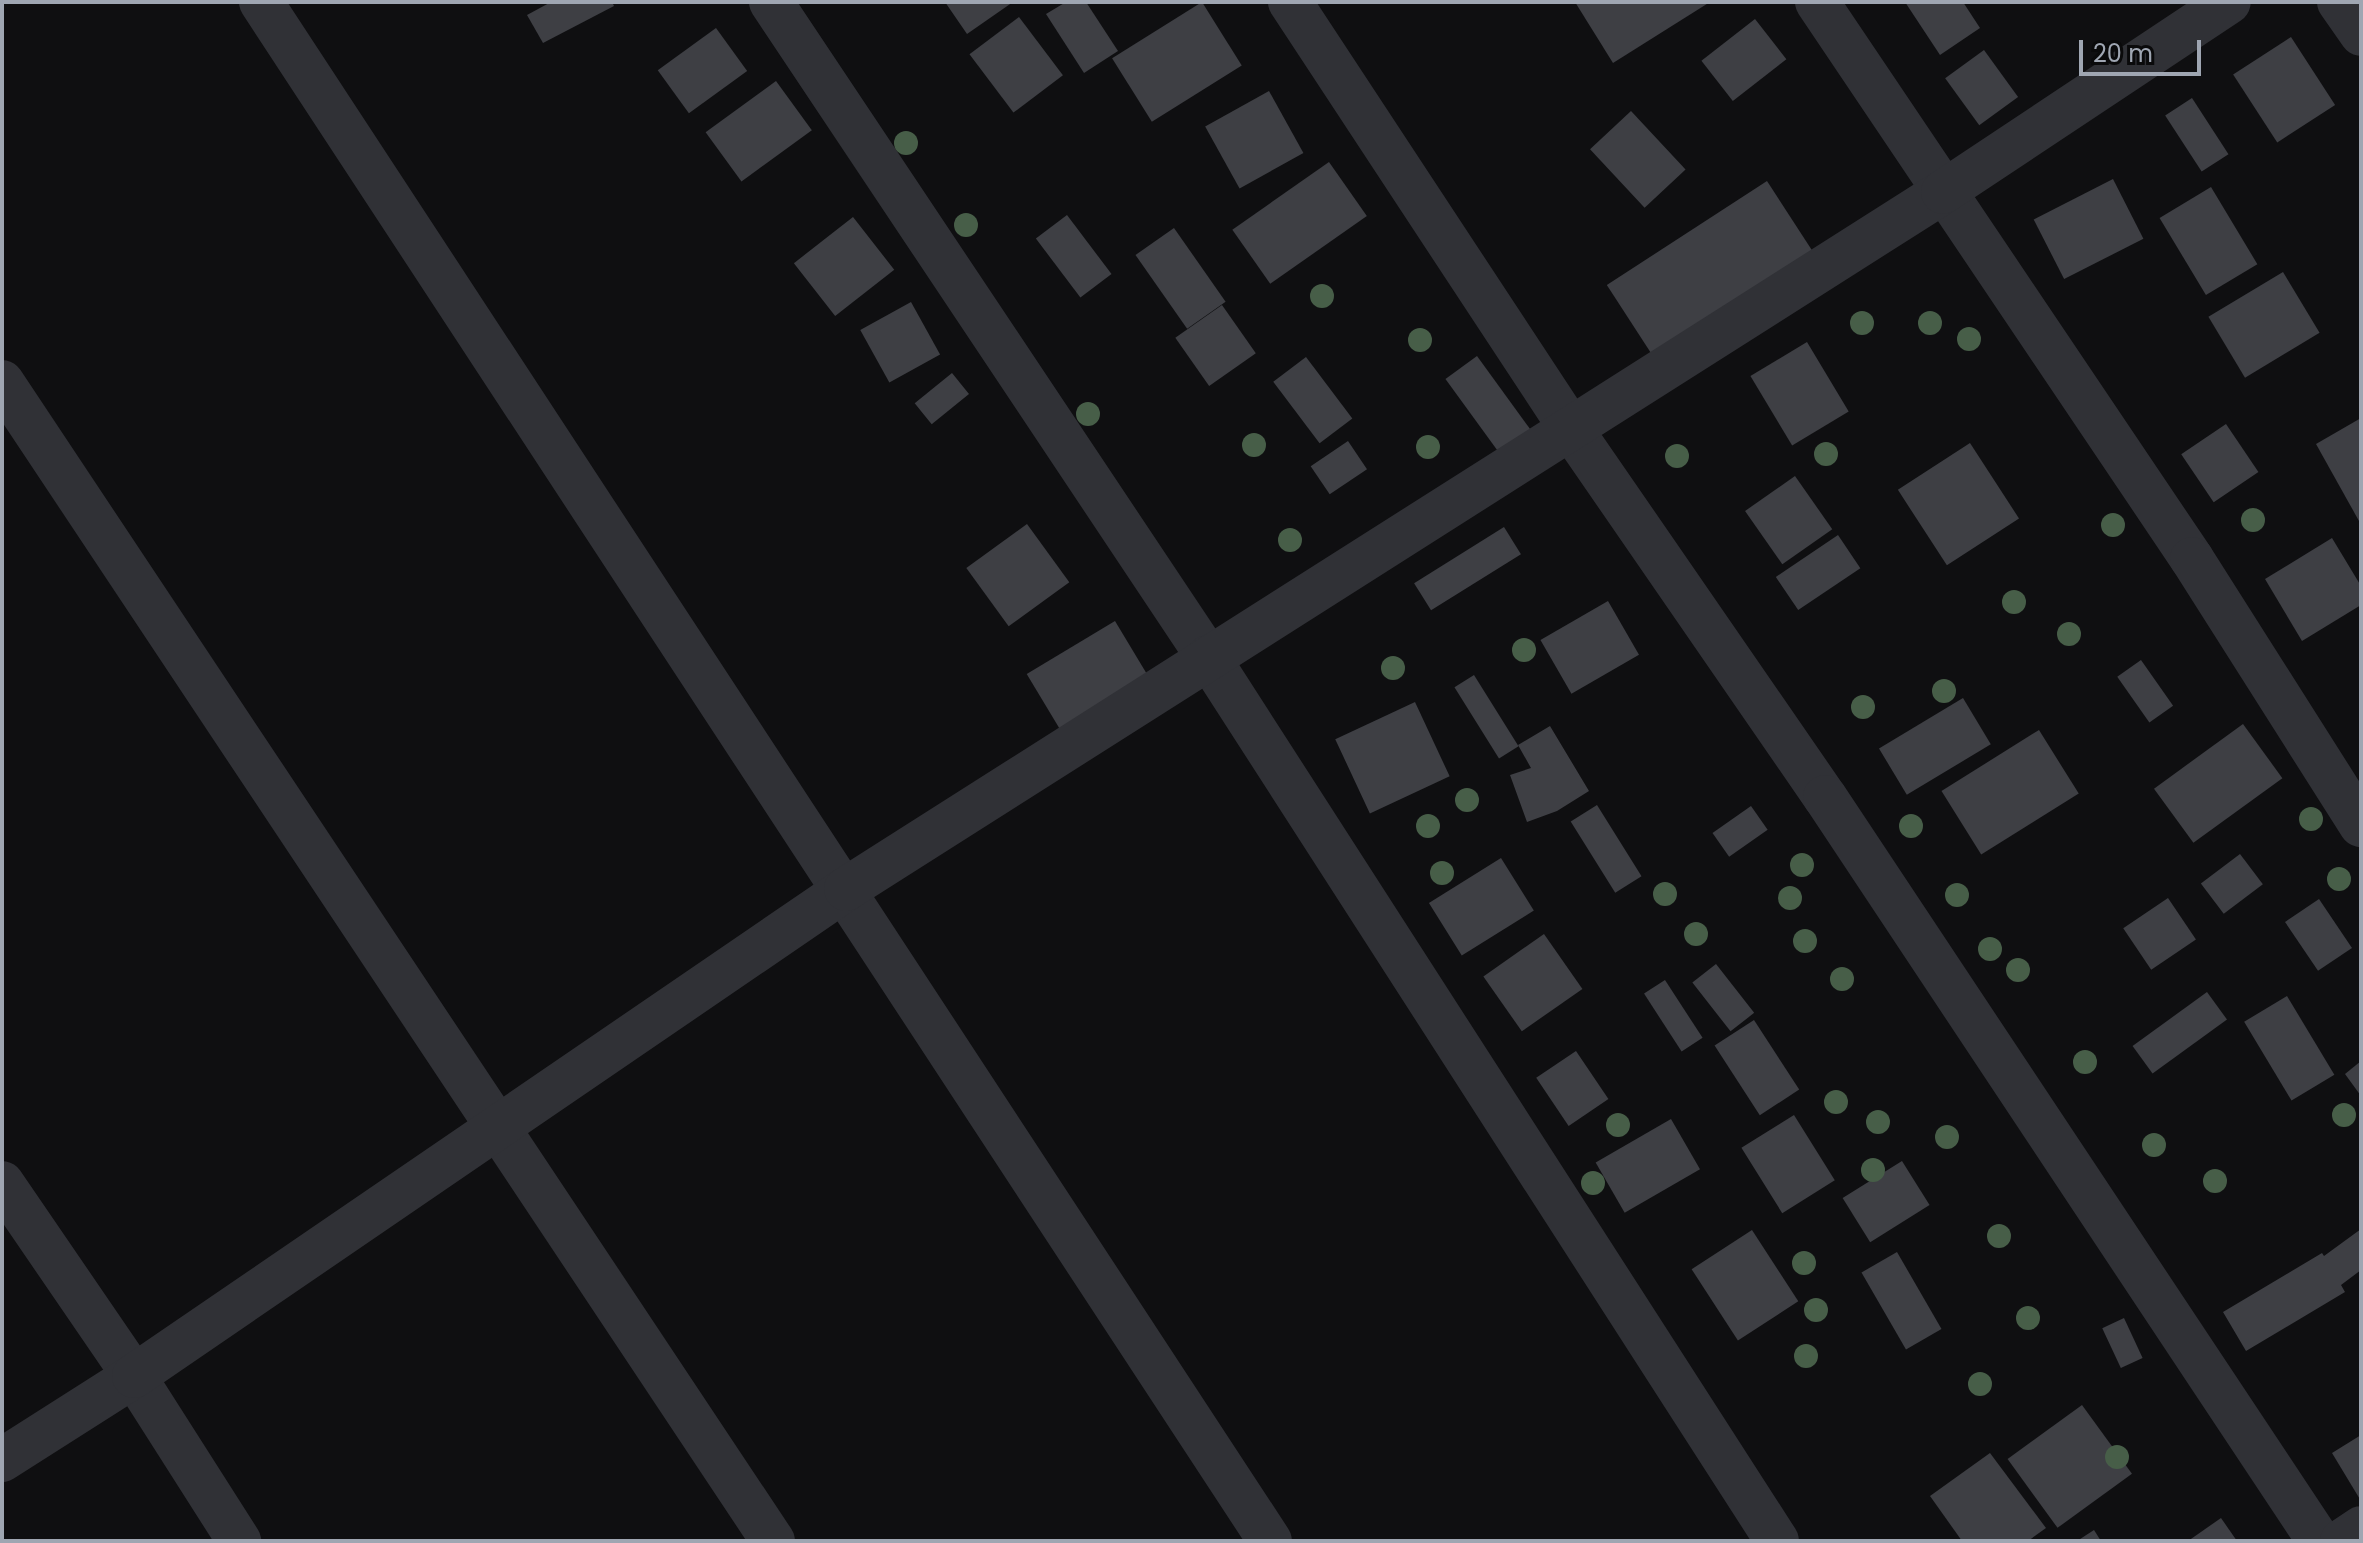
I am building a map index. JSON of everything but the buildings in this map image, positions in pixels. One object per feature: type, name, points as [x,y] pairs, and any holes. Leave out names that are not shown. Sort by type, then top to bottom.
[{"type":"street","points":[[261,2],[846,889],[1270,1541]]},
{"type":"street","points":[[771,2],[1208,657],[1777,1541]]},
{"type":"street","points":[[1290,2],[1571,429],[1825,797],[2319,1541]]},
{"type":"street","points":[[1817,2],[2192,559],[2361,825]]},
{"type":"street","points":[[2,1460],[134,1376],[846,889],[1943,192],[2229,2]]},
{"type":"street","points":[[2339,2],[2361,34]]},
{"type":"street","points":[[2,382],[773,1541]]},
{"type":"street","points":[[2,1183],[134,1376],[239,1541]]},
{"type":"street","points":[[2342,1541],[2361,1528]]}]
